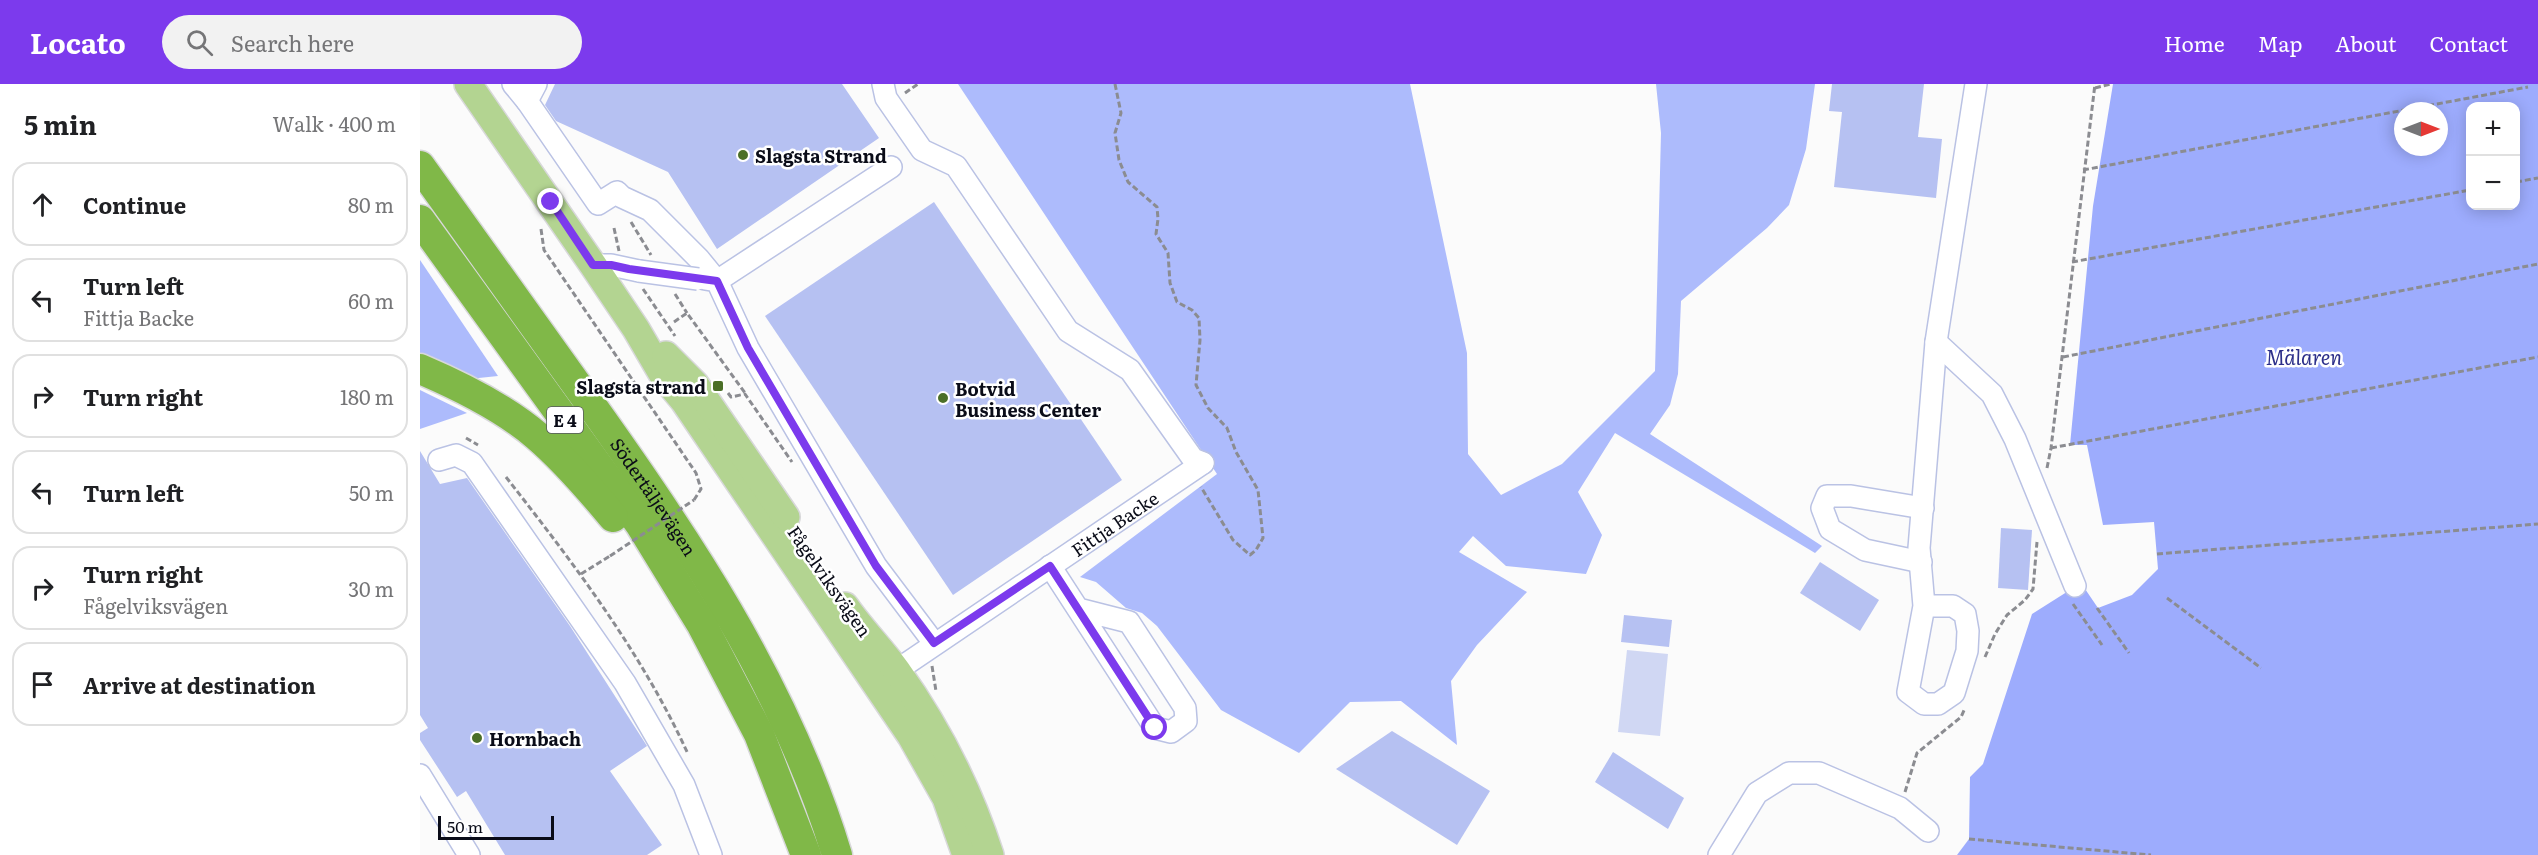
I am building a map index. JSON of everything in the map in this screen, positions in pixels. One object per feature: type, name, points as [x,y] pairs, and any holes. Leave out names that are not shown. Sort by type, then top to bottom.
[{"type":"highway","name":"Södertäljevägen","points":[[420,166],[665,509],[729,612],[784,719],[837,855]]},
{"type":"highway","name":"Södertäljevägen","points":[[420,220],[640,524],[702,625],[759,734],[806,855]]},
{"type":"highway","points":[[420,369],[486,402],[535,434],[570,466],[702,625]]},
{"type":"main road","name":"Fågelviksvägen","points":[[468,84],[636,329],[664,377],[957,771],[976,812],[990,855]]},
{"type":"main road","name":"Fågelviksvägen","points":[[886,677],[910,736],[946,798],[966,855]]},
{"type":"street","points":[[513,84],[531,92],[598,204],[617,192],[622,198],[650,210],[699,259],[708,280],[876,566],[934,643]]},
{"type":"street","points":[[883,84],[886,98],[922,150],[956,166],[1068,331],[1130,370],[1193,459],[1203,463]]},
{"type":"street","points":[[1924,606],[1953,606],[1965,614],[1968,631],[1967,651],[1954,693],[1938,704],[1924,704],[1908,692],[1924,606],[1919,548],[1936,342],[1976,84]]},
{"type":"street","points":[[593,265],[611,265],[708,280],[891,167]]},
{"type":"street","points":[[1936,342],[1992,394],[2015,439],[2073,594]]},
{"type":"street","points":[[439,460],[456,455],[472,463],[625,682],[684,785],[711,855]]},
{"type":"street","name":"Fittja Backe","points":[[886,677],[1203,463]]},
{"type":"street","points":[[1921,562],[1865,550],[1830,529],[1822,508],[1827,496],[1851,496],[1923,508]]},
{"type":"street","points":[[1050,566],[1155,728],[1171,732],[1186,721],[1185,708],[1129,622],[1078,609]]},
{"type":"street","points":[[1719,855],[1757,793],[1789,773],[1819,773],[1900,808],[1928,831]]},
{"type":"street","points":[[420,775],[469,855]]},
{"type":"path","points":[[1115,84],[1121,113],[1115,133],[1119,160],[1128,182],[1156,207],[1158,219],[1156,234],[1168,253],[1170,283],[1177,302],[1192,310],[1198,318],[1200,340],[1196,385],[1208,408],[1227,428],[1236,452],[1258,490],[1263,538],[1250,555],[1233,540],[1201,489],[1203,463]]},
{"type":"path","points":[[2095,88],[2110,84]]},
{"type":"path","points":[[2083,170],[2528,87]]},
{"type":"path","points":[[2520,181],[2538,178]]},
{"type":"path","points":[[2072,262],[2466,191]]},
{"type":"path","points":[[551,202],[538,210],[544,250],[696,473],[701,489],[694,500],[581,574]]},
{"type":"path","points":[[614,228],[620,255]]},
{"type":"path","points":[[2062,357],[2538,264]]},
{"type":"path","points":[[674,322],[687,313],[745,394]]},
{"type":"path","points":[[2051,448],[2538,357]]},
{"type":"path","points":[[2157,554],[2538,524]]},
{"type":"path","points":[[2073,594],[2102,645]]},
{"type":"path","points":[[2166,598],[2260,668]]},
{"type":"path","points":[[2097,608],[2129,653]]},
{"type":"path","points":[[1969,839],[2151,855]]},
{"type":"shaded area","points":[[958,84],[1410,84],[1467,353],[1468,454],[1501,495],[1562,464],[1655,371],[1661,133],[1656,84],[1815,84],[1806,149],[1789,205],[1767,228],[1681,301],[1678,374],[1670,405],[1650,434],[1822,546],[1815,553],[1615,433],[1578,492],[1602,535],[1586,574],[1506,566],[1473,536],[1459,552],[1527,592],[1477,645],[1451,681],[1457,745],[1401,701],[1350,702],[1299,753],[1221,710],[1157,626],[1142,613],[1126,608],[1096,582],[1080,577],[1217,474]]},
{"type":"shaded area","points":[[420,260],[498,376],[469,379],[420,356]]},
{"type":"shaded area","points":[[420,390],[467,413],[420,429]]},
{"type":"shaded area","points":[[1627,650],[1668,654],[1660,736],[1618,732]]},
{"type":"water","name":"Mälaren","points":[[2113,84],[2538,84],[2538,855],[1957,855],[1969,839],[1970,777],[1983,764],[2032,614],[2081,583],[2098,608],[2132,595],[2158,569],[2154,522],[2103,525],[2087,445],[2070,445],[2093,206]]},
{"type":"building","name":"Slagsta Strand","points":[[555,84],[842,84],[879,138],[717,249],[668,172],[556,121],[545,105]]},
{"type":"building","points":[[1832,84],[1924,84],[1918,137],[1942,139],[1936,198],[1834,187],[1842,112],[1829,111]]},
{"type":"building","name":"Botvid Business Center","points":[[934,202],[1122,480],[953,595],[765,316]]},
{"type":"building","points":[[420,451],[440,484],[467,478],[570,626],[647,746],[610,771],[662,845],[647,855],[505,855],[466,791],[457,797],[420,740],[420,733],[428,728],[420,715]]},
{"type":"building","points":[[2001,528],[2032,530],[2028,590],[1998,588]]},
{"type":"building","points":[[1820,562],[1879,600],[1860,631],[1800,593]]},
{"type":"building","points":[[1624,615],[1672,620],[1669,647],[1621,642]]},
{"type":"building","points":[[1392,731],[1490,791],[1457,845],[1336,769]]},
{"type":"building","points":[[1613,752],[1684,798],[1668,829],[1595,782]]},
{"type":"place","name":"Slagsta Strand","points":[[743,155]]},
{"type":"place","name":"Slagsta strand","points":[[718,386]]},
{"type":"place","name":"Botvid Business Center","points":[[943,398]]},
{"type":"place","name":"Hornbach","points":[[477,738]]},
{"type":"route","points":[[551,202],[593,265],[611,265],[717,281],[748,348],[876,566],[934,643],[1050,566],[1155,728]]}]
